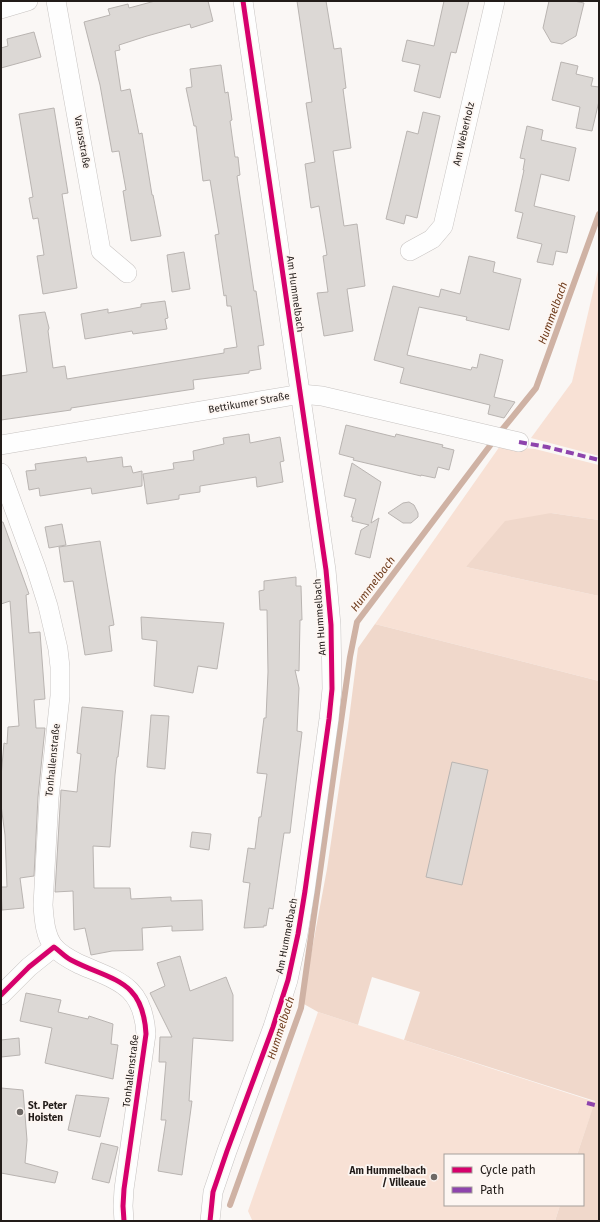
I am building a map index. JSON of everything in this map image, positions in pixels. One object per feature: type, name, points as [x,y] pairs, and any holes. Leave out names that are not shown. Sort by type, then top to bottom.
[{"type":"street","points":[[1,9],[28,1]]},
{"type":"street","name":"Varusstraße","points":[[56,1],[101,251],[127,273]]},
{"type":"street","name":"Am Hummelbach","points":[[210,1221],[213,1192],[273,1027],[290,972],[305,891],[332,689],[332,658],[326,570],[243,1]]},
{"type":"street","name":"Am Weberholz","points":[[410,251],[432,239],[443,226],[495,1]]},
{"type":"street","name":"Bettikumer Straße","points":[[1,445],[301,394],[322,396],[519,442]]},
{"type":"street","name":"Tonhallenstraße","points":[[1,473],[36,568],[48,606],[60,667],[60,696],[49,798],[43,906],[47,934],[54,947],[70,959],[114,978],[122,984],[136,998],[143,1012],[146,1034],[124,1189],[124,1221]]},
{"type":"street","points":[[1,995],[29,967],[54,947]]},
{"type":"shaded area","points":[[599,266],[599,456],[531,438],[572,382]]},
{"type":"shaded area","points":[[500,446],[535,449],[599,465],[599,520],[551,513],[466,567],[599,596],[599,681],[375,624]]},
{"type":"shaded area","points":[[551,513],[599,520],[599,596],[466,567],[505,521]]},
{"type":"shaded area","points":[[375,624],[599,681],[599,1221],[555,1221],[560,1206],[584,1206],[584,1154],[577,1154],[595,1101],[404,1040],[420,992],[372,977],[358,1025],[318,1012],[302,1003],[327,869],[358,648]]},
{"type":"shaded area","points":[[318,1012],[595,1102],[577,1154],[444,1154],[444,1206],[560,1206],[555,1221],[252,1220],[248,1211]]},
{"type":"building","points":[[155,1],[208,1],[213,21],[191,28],[190,24],[147,36],[119,45],[120,50],[115,51],[121,91],[130,89],[139,134],[142,133],[152,195],[161,236],[131,241],[123,191],[126,190],[119,151],[112,152],[100,85],[84,22],[110,15],[108,9],[128,4],[129,8]]},
{"type":"building","points":[[297,1],[326,1],[334,49],[341,48],[346,88],[343,89],[351,148],[333,151],[344,226],[357,224],[365,286],[347,289],[353,331],[324,336],[317,293],[328,292],[323,256],[327,255],[319,206],[311,208],[305,164],[315,162],[306,103],[312,102]]},
{"type":"building","points":[[444,1],[469,1],[456,53],[451,52],[440,98],[414,91],[420,65],[402,61],[407,40],[434,46]]},
{"type":"building","points":[[549,1],[574,1],[584,3],[576,36],[562,44],[551,42],[543,28]]},
{"type":"building","points":[[34,32],[41,57],[1,68],[1,48],[8,46],[7,39]]},
{"type":"building","points":[[561,62],[578,66],[576,74],[593,78],[591,86],[599,87],[599,101],[592,131],[576,128],[580,107],[552,100]]},
{"type":"building","points":[[221,65],[225,93],[228,92],[235,157],[238,157],[240,175],[237,176],[254,291],[256,291],[264,345],[258,346],[261,369],[249,371],[249,373],[193,380],[194,389],[71,408],[71,410],[1,420],[1,376],[27,372],[19,315],[45,312],[49,328],[48,331],[53,368],[65,366],[67,379],[224,353],[224,349],[237,347],[231,306],[227,306],[226,295],[224,296],[215,235],[219,234],[210,180],[203,181],[196,126],[194,126],[186,88],[192,87],[190,69]]},
{"type":"building","points":[[54,108],[68,193],[62,194],[77,288],[43,294],[37,256],[44,255],[38,218],[33,219],[29,198],[33,197],[19,114]]},
{"type":"building","points":[[423,112],[440,116],[417,218],[406,215],[404,224],[386,219],[407,131],[418,134]]},
{"type":"building","points":[[527,126],[543,130],[541,140],[576,148],[569,181],[541,174],[534,206],[575,216],[567,253],[556,251],[553,265],[537,262],[542,244],[517,238],[523,213],[515,211],[524,170],[525,159],[520,158]]},
{"type":"building","points":[[184,252],[190,289],[172,292],[167,255]]},
{"type":"building","points":[[469,256],[495,262],[493,272],[521,279],[509,330],[466,320],[467,317],[419,307],[407,355],[471,370],[472,367],[477,368],[480,354],[503,360],[494,397],[515,402],[504,418],[488,414],[490,405],[400,383],[404,368],[374,360],[393,286],[439,297],[441,289],[460,294]]},
{"type":"building","points":[[165,301],[168,318],[165,319],[167,329],[133,334],[132,331],[85,339],[81,314],[108,309],[108,313],[141,307],[141,304]]},
{"type":"building","points":[[346,425],[395,437],[396,434],[443,445],[442,447],[454,450],[449,470],[438,467],[435,478],[421,476],[353,460],[354,458],[339,454]]},
{"type":"building","points":[[249,434],[250,443],[280,437],[284,461],[280,462],[283,482],[257,487],[256,477],[200,486],[200,492],[179,495],[179,499],[147,504],[143,474],[174,469],[173,463],[194,460],[193,451],[224,444],[223,438]]},
{"type":"building","points":[[86,457],[87,462],[122,457],[123,467],[131,466],[133,473],[142,471],[142,486],[92,494],[91,488],[40,496],[39,488],[29,490],[26,471],[36,470],[35,464]]},
{"type":"building","points":[[352,463],[381,482],[371,523],[379,518],[370,558],[355,554],[361,530],[369,525],[352,521],[353,517],[351,517],[356,499],[344,496]]},
{"type":"building","points":[[409,502],[414,505],[418,513],[418,517],[411,523],[403,523],[388,513],[403,503]]},
{"type":"building","points":[[1,522],[3,522],[29,594],[26,595],[29,633],[40,632],[45,699],[34,700],[36,728],[45,728],[38,797],[34,876],[20,878],[24,908],[2,910],[1,887],[7,887],[5,835],[1,805],[1,777],[4,743],[7,744],[8,727],[19,726],[10,601],[1,604]]},
{"type":"building","points":[[62,524],[66,545],[49,548],[45,527]]},
{"type":"building","points":[[100,541],[114,625],[109,626],[112,651],[85,655],[73,581],[64,582],[59,547]]},
{"type":"building","points":[[296,577],[296,586],[301,586],[302,620],[300,620],[299,671],[295,670],[299,688],[297,731],[302,732],[290,833],[284,833],[273,909],[269,908],[266,926],[244,928],[250,883],[243,882],[248,848],[255,849],[267,774],[257,773],[264,718],[266,718],[268,672],[267,610],[260,610],[259,591],[264,590],[264,581]]},
{"type":"building","points":[[141,617],[224,623],[217,669],[198,666],[193,693],[154,686],[157,641],[142,639]]},
{"type":"building","points":[[82,707],[123,711],[115,775],[110,847],[93,846],[94,888],[130,888],[131,899],[171,897],[171,901],[202,900],[203,930],[172,931],[172,926],[142,928],[143,950],[112,951],[91,955],[85,928],[74,930],[73,891],[55,892],[61,790],[77,792],[81,754],[77,753]]},
{"type":"building","points":[[151,715],[169,716],[165,769],[147,767]]},
{"type":"building","points":[[452,762],[488,770],[462,885],[426,877]]},
{"type":"building","points":[[192,832],[211,834],[209,850],[190,847]]},
{"type":"building","points":[[180,956],[190,991],[226,977],[233,995],[233,1041],[193,1038],[189,1101],[192,1101],[182,1175],[158,1171],[166,1120],[161,1120],[166,1062],[159,1062],[160,1037],[172,1037],[150,993],[165,986],[157,963]]},
{"type":"building","points":[[26,993],[61,1000],[58,1012],[88,1019],[89,1016],[113,1024],[111,1044],[118,1045],[113,1079],[45,1063],[52,1028],[20,1021]]},
{"type":"building","points":[[19,1038],[20,1055],[1,1057],[1,1040]]},
{"type":"building","points":[[1,1088],[23,1090],[27,1140],[25,1163],[58,1172],[55,1183],[1,1173]]},
{"type":"building","points":[[76,1095],[109,1098],[100,1137],[68,1130]]},
{"type":"building","points":[[101,1143],[118,1147],[109,1183],[92,1179]]},
{"type":"waterway","name":"Hummelbach","points":[[501,431],[536,388],[599,214]]},
{"type":"waterway","name":"Hummelbach","points":[[230,1205],[301,1008],[350,657],[357,622],[492,443]]},
{"type":"marked path","points":[[519,442],[547,447],[599,460]]},
{"type":"marked path","points":[[587,1103],[599,1106]]},
{"type":"cycle path","points":[[210,1221],[213,1192],[273,1027],[288,980],[305,891],[332,689],[331,625],[326,570],[243,1]]},
{"type":"cycle path","points":[[1,995],[29,967],[54,947],[71,960],[122,984],[139,1002],[144,1016],[146,1034],[124,1189],[124,1221]]},
{"type":"place","name":"St. Peter Hoisten","points":[[20,1112]]},
{"type":"place","name":"Am Hummelbach / Villeaue","points":[[434,1177]]}]
